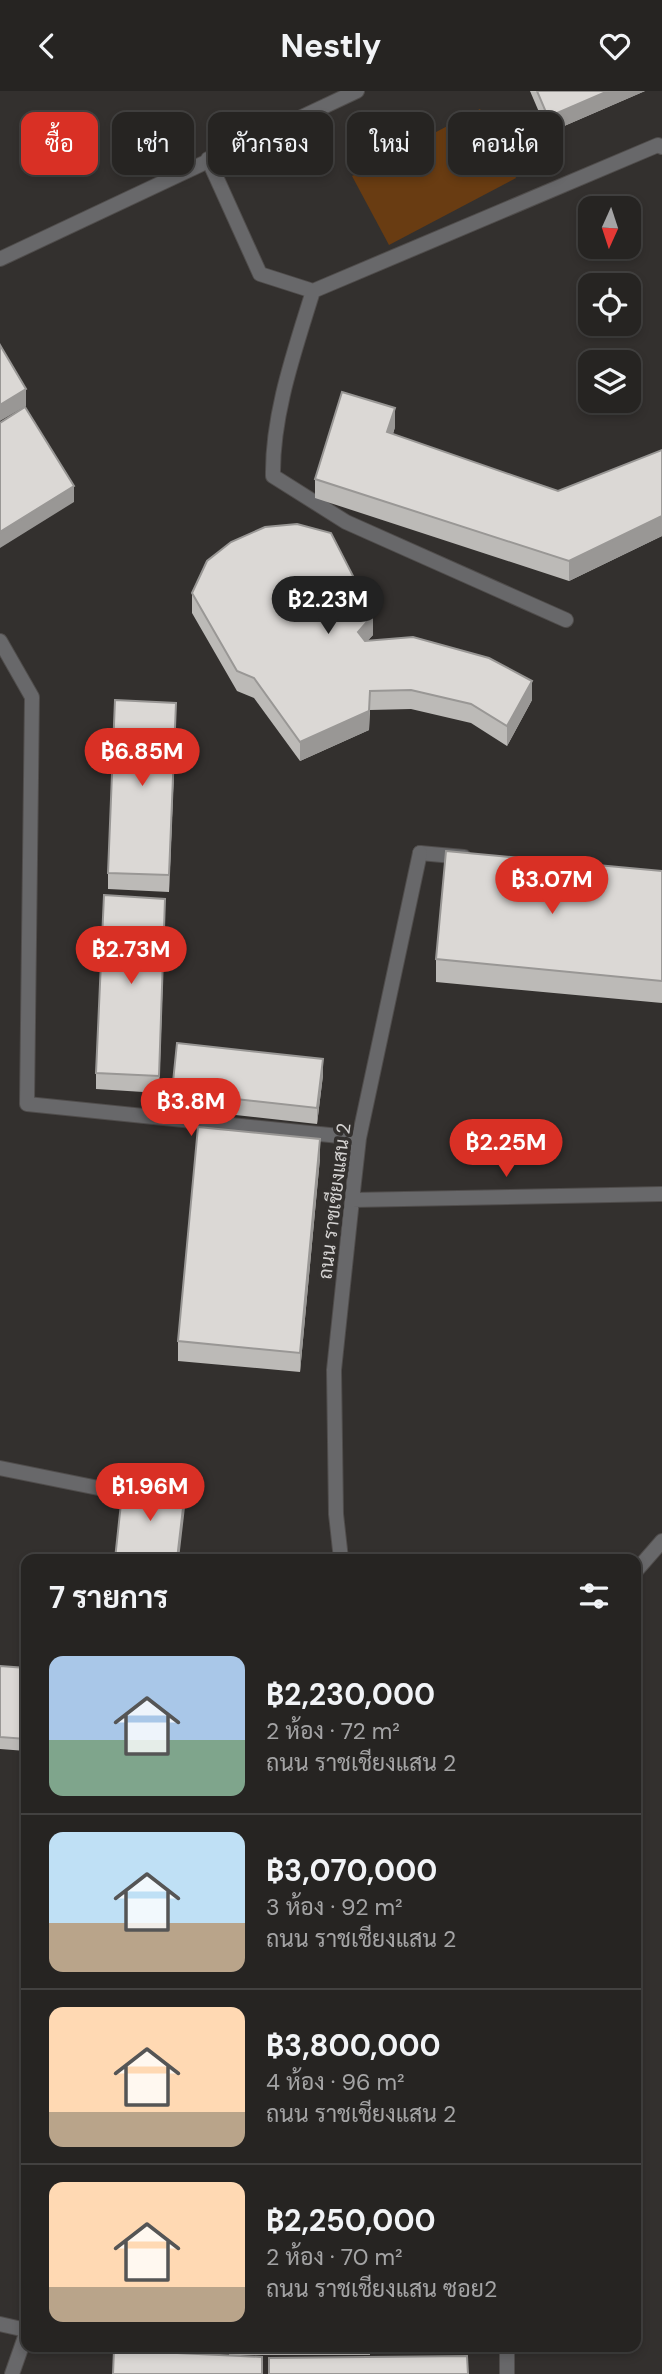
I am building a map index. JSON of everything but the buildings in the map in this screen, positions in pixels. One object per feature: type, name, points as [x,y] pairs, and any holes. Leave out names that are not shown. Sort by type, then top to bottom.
[{"type":"street","points":[[311,112],[357,91]]},
{"type":"street","points":[[215,175],[260,274],[313,291],[658,145],[662,147]]},
{"type":"street","points":[[0,259],[208,159]]},
{"type":"street","points":[[313,291],[293,357],[273,448],[273,476],[346,522],[566,620]]},
{"type":"street","points":[[0,641],[32,697],[27,1104],[359,1138]]},
{"type":"street","name":"ถนน ราชเชียงแสน 2","points":[[340,1554],[336,1514],[334,1370],[359,1138],[420,853],[474,858]]},
{"type":"street","points":[[352,1200],[662,1194]]},
{"type":"street","points":[[0,1468],[138,1496]]},
{"type":"street","points":[[641,1565],[662,1541]]},
{"type":"street","points":[[0,2323],[21,2330]]},
{"type":"street","points":[[12,2374],[21,2347]]},
{"type":"street","points":[[507,2352],[507,2374]]},
{"type":"shaded area","points":[[448,126],[448,175],[514,175],[516,178],[389,245],[352,176],[434,175],[434,133]]}]
